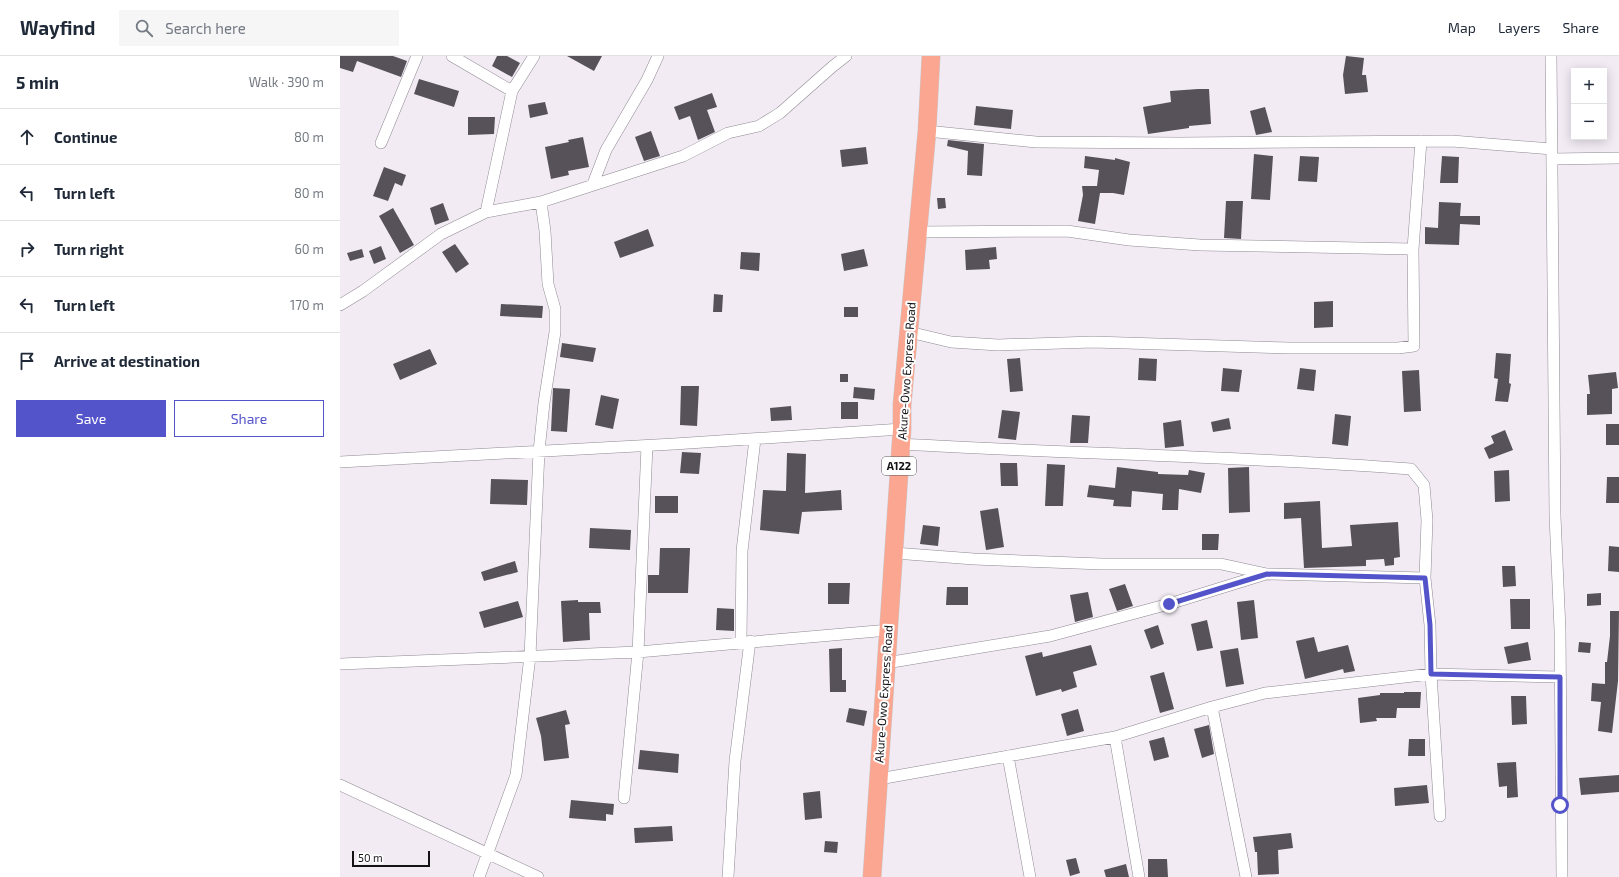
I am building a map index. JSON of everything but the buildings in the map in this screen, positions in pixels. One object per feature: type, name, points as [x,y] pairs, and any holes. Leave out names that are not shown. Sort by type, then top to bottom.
[{"type":"highway","name":"Akure-Owo Express Road","points":[[872,877],[894,553],[902,405],[927,131],[931,56]]},
{"type":"street","points":[[381,142],[417,56]]},
{"type":"street","points":[[452,56],[512,91]]},
{"type":"street","points":[[486,212],[512,91],[534,56]]},
{"type":"street","points":[[593,184],[606,150],[647,80],[658,56]]},
{"type":"street","points":[[340,305],[363,291],[441,234],[486,212],[541,202],[683,156],[728,133],[759,126],[780,113],[832,66],[846,56]]},
{"type":"street","points":[[1551,56],[1562,877]]},
{"type":"street","points":[[927,131],[1036,142],[1179,143],[1452,141],[1552,154],[1619,158]]},
{"type":"street","points":[[909,332],[950,342],[998,345],[1093,342],[1289,348],[1398,348],[1414,346],[1413,249],[1421,141]]},
{"type":"street","points":[[479,877],[516,775],[530,656],[539,451],[544,403],[555,332],[555,309],[548,284],[545,231],[541,202]]},
{"type":"street","points":[[918,232],[1068,231],[1129,240],[1200,245],[1413,249]]},
{"type":"street","points":[[340,462],[755,439],[901,436],[1142,456],[1314,462],[1411,469],[1424,485],[1427,520],[1425,578],[1430,625],[1431,674],[1440,816]]},
{"type":"street","points":[[728,877],[735,760],[746,642],[742,551],[755,439]]},
{"type":"street","points":[[624,798],[638,652],[647,446]]},
{"type":"street","points":[[894,553],[974,560],[1102,564],[1221,564],[1267,574],[1425,578]]},
{"type":"street","points":[[886,663],[1050,636],[1169,604],[1267,574]]},
{"type":"street","points":[[340,664],[638,652],[888,630]]},
{"type":"street","points":[[879,779],[1115,737],[1212,707],[1265,693],[1431,674],[1560,677]]},
{"type":"street","points":[[1212,707],[1246,877]]},
{"type":"street","points":[[1115,737],[1139,877]]},
{"type":"street","points":[[1008,756],[1030,877]]},
{"type":"street","points":[[340,785],[538,877]]},
{"type":"route","points":[[1169,604],[1267,574],[1425,578],[1430,625],[1431,674],[1560,677],[1560,805]]}]
